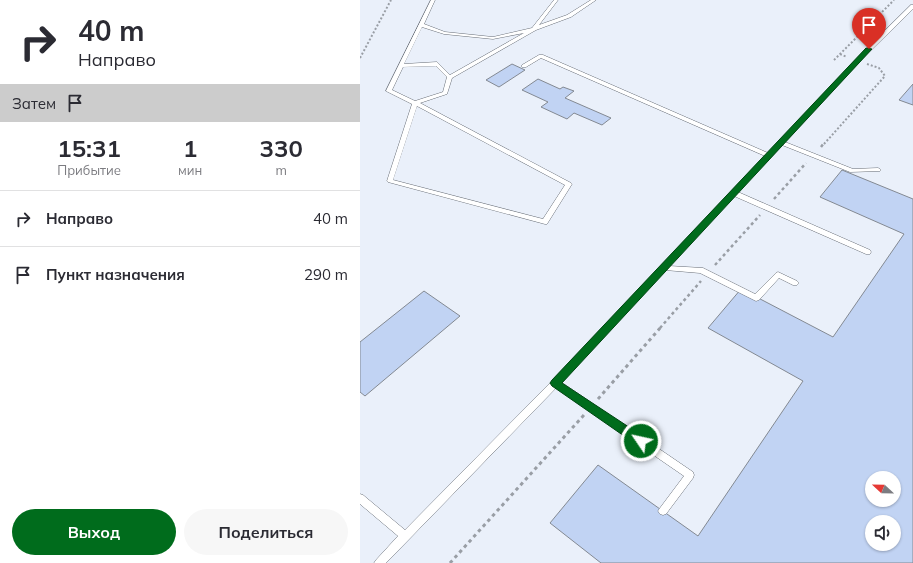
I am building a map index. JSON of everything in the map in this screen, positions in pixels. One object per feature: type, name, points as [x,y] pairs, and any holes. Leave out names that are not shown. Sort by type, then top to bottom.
[{"type":"lane","points":[[415,103],[390,181],[545,222],[569,184],[415,103],[389,91],[433,0]]},
{"type":"lane","points":[[415,103],[445,93],[450,77],[534,29],[556,0]]},
{"type":"lane","points":[[421,25],[444,32],[493,38],[534,29],[569,16],[594,0]]},
{"type":"lane","points":[[379,563],[555,383],[665,268],[780,142],[858,60],[913,6]]},
{"type":"lane","points":[[524,66],[541,56],[768,155]]},
{"type":"lane","points":[[402,66],[437,64],[450,77]]},
{"type":"lane","points":[[780,142],[852,171],[878,170]]},
{"type":"lane","points":[[734,193],[868,252]]},
{"type":"lane","points":[[665,268],[701,270],[756,298],[778,275],[795,283]]},
{"type":"lane","points":[[555,383],[690,475],[663,511]]},
{"type":"lane","points":[[360,498],[405,536]]},
{"type":"path","points":[[360,58],[391,0]]},
{"type":"path","points":[[834,60],[894,0]]},
{"type":"path","points":[[450,563],[591,407],[766,207],[885,76],[879,68],[840,54]]},
{"type":"building","points":[[512,64],[525,70],[499,87],[486,80]]},
{"type":"building","points":[[538,79],[560,89],[563,87],[574,91],[565,98],[611,118],[602,125],[574,113],[567,119],[541,107],[548,102],[522,90]]},
{"type":"building","points":[[913,84],[913,105],[899,100]]},
{"type":"building","points":[[842,170],[913,199],[913,563],[601,563],[550,523],[598,465],[698,536],[803,381],[708,328],[741,289],[833,337],[904,234],[820,197]]},
{"type":"building","points":[[424,291],[460,316],[365,396],[360,392],[360,342]]},
{"type":"route","points":[[641,441],[555,383],[665,268],[768,155],[869,49]]}]
